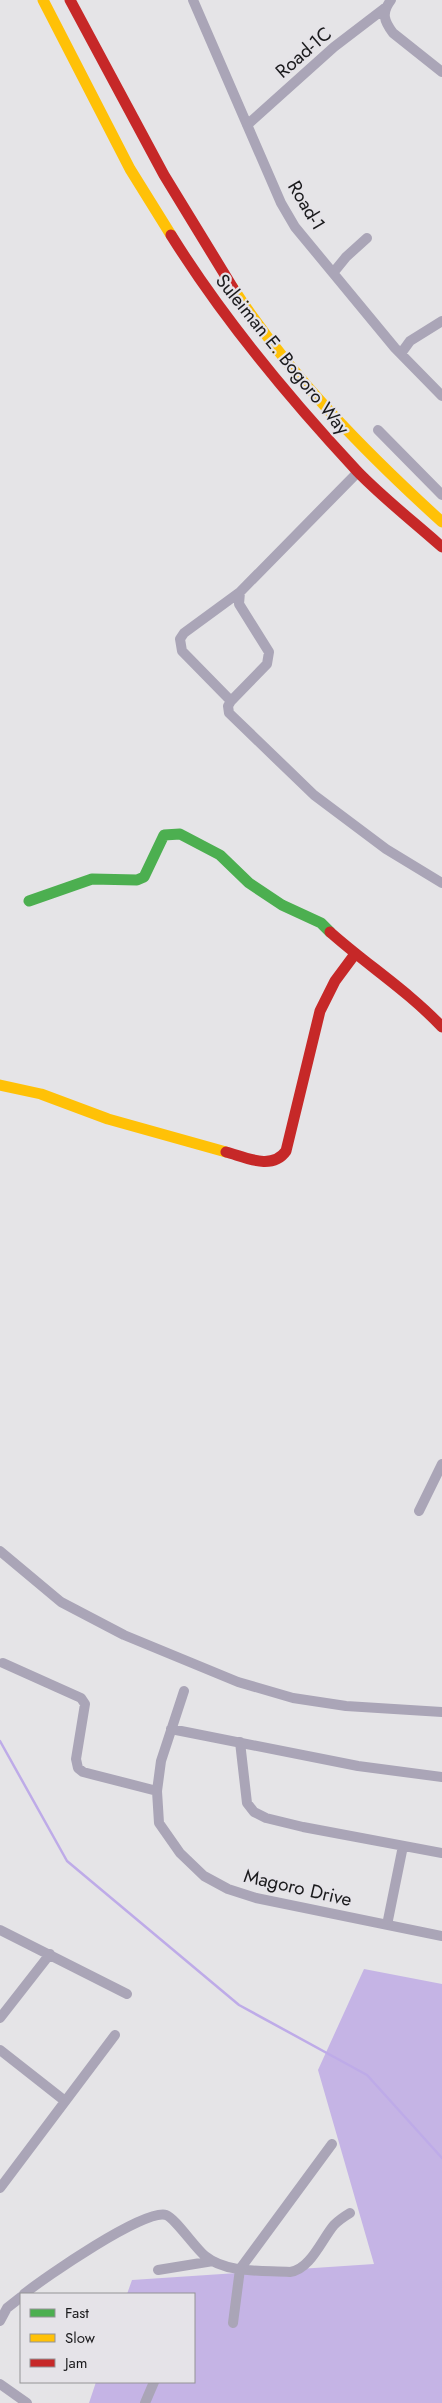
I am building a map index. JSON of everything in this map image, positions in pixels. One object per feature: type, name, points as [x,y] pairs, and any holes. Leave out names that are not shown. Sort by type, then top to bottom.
[{"type":"street","name":"Suleiman E. Bogoro Way","points":[[44,0],[130,169],[203,286],[253,351],[358,472],[442,547]]},
{"type":"street","name":"Suleiman E. Bogoro Way","points":[[70,0],[173,195],[222,272],[271,342],[323,404],[407,491],[442,522]]},
{"type":"street","name":"Road-1","points":[[193,0],[281,203],[295,227],[395,348],[442,396]]},
{"type":"street","points":[[388,4],[384,19],[394,33],[442,72]]},
{"type":"street","name":"Road-1C","points":[[247,125],[334,47],[388,4]]},
{"type":"street","points":[[333,273],[346,257],[367,238]]},
{"type":"street","points":[[402,352],[410,341],[442,321]]},
{"type":"street","points":[[378,430],[442,495]]},
{"type":"street","points":[[231,701],[180,646],[180,639],[184,633],[240,592],[358,472]]},
{"type":"street","points":[[240,592],[239,604],[269,652],[269,658],[267,664],[231,701],[228,706],[229,713],[314,795],[386,849],[442,883]]},
{"type":"street","points":[[229,601],[239,604]]},
{"type":"street","points":[[29,901],[92,880],[137,880],[144,877],[164,835],[180,834],[220,855],[250,883],[282,905],[321,923],[355,954],[419,1003],[442,1027]]},
{"type":"street","points":[[0,1085],[41,1094],[108,1119],[263,1162],[282,1158],[286,1151],[320,1011],[335,981],[355,954]]},
{"type":"street","points":[[420,1511],[442,1464]]},
{"type":"street","points":[[0,1551],[61,1602],[124,1635],[238,1682],[293,1698],[346,1706],[442,1712]]},
{"type":"street","points":[[3,1663],[81,1698],[85,1704],[76,1759],[78,1768],[83,1772],[157,1791]]},
{"type":"street","name":"Magoro Drive","points":[[184,1691],[161,1761],[157,1791],[159,1823],[180,1853],[204,1876],[228,1889],[256,1898],[442,1936]]},
{"type":"street","points":[[171,1729],[358,1766],[442,1777]]},
{"type":"street","points":[[240,1742],[247,1803],[254,1812],[266,1818],[303,1827],[442,1853]]},
{"type":"street","points":[[387,1925],[403,1846]]},
{"type":"street","points":[[0,1930],[127,1994]]},
{"type":"street","points":[[0,2018],[50,1954]]},
{"type":"street","points":[[2,2182],[115,2035]]},
{"type":"street","points":[[2,2055],[65,2101]]},
{"type":"street","points":[[233,2323],[240,2269],[332,2144]]},
{"type":"street","points":[[25,2293],[125,2227],[158,2214],[170,2217],[204,2255],[212,2261],[240,2269],[296,2272],[304,2266],[334,2225],[350,2213]]},
{"type":"street","points":[[158,2270],[212,2261]]},
{"type":"street","points":[[0,2321],[7,2308],[20,2298]]},
{"type":"street","points":[[145,2403],[154,2383]]},
{"type":"street","points":[[0,2384],[27,2403]]},
{"type":"shaded area","points":[[364,1969],[442,1984],[442,2403],[89,2403],[96,2383],[195,2383],[195,2293],[127,2293],[132,2280],[374,2264],[318,2070]]},
{"type":"waterway","points":[[0,1741],[67,1861],[239,2005],[367,2075],[442,2158]]},
{"type":"traffic: fast","points":[[29,901],[92,879],[137,880],[144,877],[164,835],[180,834],[220,855],[249,883],[282,905],[321,923],[330,932]]},
{"type":"traffic: slow","points":[[43,0],[130,169],[171,235]]},
{"type":"traffic: slow","points":[[233,288],[279,352],[330,412],[442,522]]},
{"type":"traffic: slow","points":[[0,1085],[41,1094],[108,1119],[226,1152]]},
{"type":"traffic: jam","points":[[70,0],[164,175],[233,288]]},
{"type":"traffic: jam","points":[[171,235],[191,267],[235,328],[282,387],[357,471],[442,547]]},
{"type":"traffic: jam","points":[[330,932],[401,990],[442,1027]]},
{"type":"traffic: jam","points":[[226,1152],[258,1161],[266,1161],[280,1157],[286,1151],[320,1011],[335,981],[355,954]]}]
